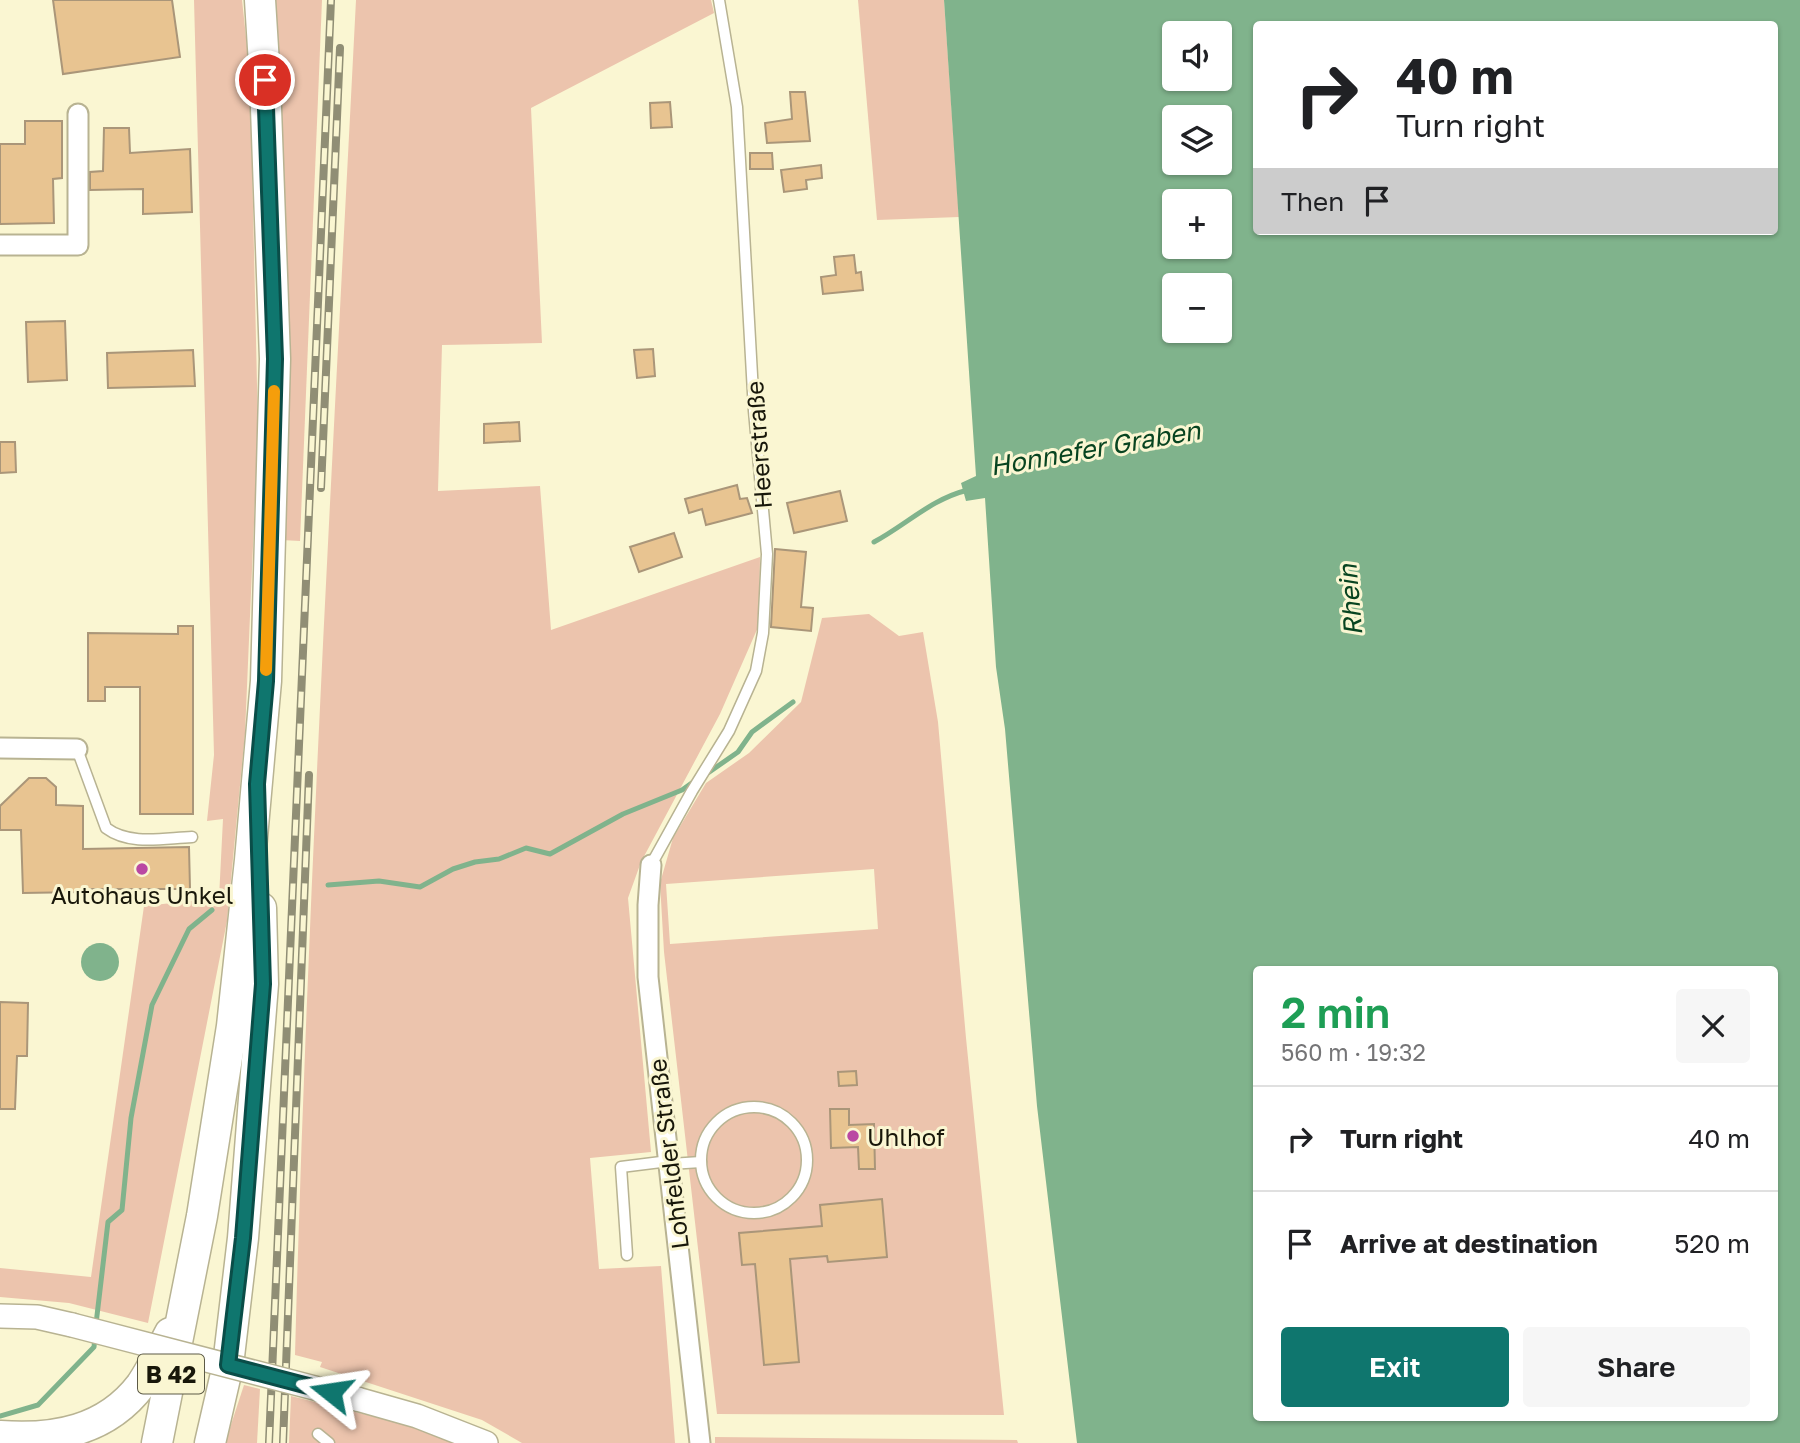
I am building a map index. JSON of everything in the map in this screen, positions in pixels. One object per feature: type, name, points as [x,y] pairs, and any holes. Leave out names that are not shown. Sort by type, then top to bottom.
[{"type":"main road","name":"B 42","points":[[157,1443],[186,1306],[232,1026],[266,681],[275,359],[260,0]]},
{"type":"main road","points":[[210,1443],[228,1365],[243,1238],[263,984],[257,784]]},
{"type":"main road","points":[[0,1436],[63,1434],[78,1431],[107,1416],[141,1384],[186,1306]]},
{"type":"street","points":[[0,245],[78,245],[78,114]]},
{"type":"street","points":[[0,748],[77,749]]},
{"type":"street","name":"Lohfelder Straße","points":[[652,864],[648,905],[648,977],[700,1443]]},
{"type":"street","points":[[0,1316],[37,1317],[228,1365],[417,1416],[479,1440]]},
{"type":"lane","name":"Heerstraße","points":[[652,864],[729,731],[756,671],[763,633],[767,554],[754,411],[737,107],[719,0]]},
{"type":"lane","points":[[77,749],[106,828],[117,836],[133,840],[192,837]]},
{"type":"lane","points":[[753,1107],[770,1109],[785,1116],[797,1129],[805,1144],[807,1162],[803,1179],[794,1194],[780,1206],[763,1212],[745,1212],[728,1206],[714,1195],[705,1180],[701,1163],[709,1130],[721,1118],[736,1110],[753,1107]]},
{"type":"lane","points":[[627,1255],[621,1167],[669,1162],[701,1163]]},
{"type":"lane","points":[[318,1434],[330,1443]]},
{"type":"shaded area","points":[[194,0],[242,0],[250,74],[258,429],[245,733],[227,921],[148,1323],[69,1303],[0,1297],[0,1268],[91,1277],[144,906],[219,898],[223,819],[207,821],[214,755]]},
{"type":"shaded area","points":[[273,0],[322,0],[300,541],[281,540]]},
{"type":"shaded area","points":[[356,0],[711,0],[714,13],[531,108],[542,343],[442,345],[438,491],[540,486],[551,630],[760,557],[759,625],[720,714],[641,862],[628,898],[651,1152],[590,1158],[599,1269],[661,1266],[675,1443],[522,1443],[482,1420],[320,1367],[322,1362],[295,1355],[314,847]]},
{"type":"shaded area","points":[[858,0],[944,0],[959,217],[877,220]]},
{"type":"shaded area","points":[[869,614],[899,636],[923,632],[938,722],[1004,1415],[717,1414],[664,952],[660,883],[673,838],[706,783],[749,753],[801,702],[822,618]],"holes":[[[874,869],[878,929],[670,944],[666,884]]]},
{"type":"shaded area","points":[[244,1385],[260,1389],[257,1443],[225,1443]]},
{"type":"shaded area","points":[[291,1396],[428,1430],[455,1443],[289,1443]]},
{"type":"shaded area","points":[[715,1437],[1017,1440],[1018,1443],[715,1443]]},
{"type":"water","name":"Rhein","points":[[944,0],[1800,0],[1800,1443],[1077,1443],[1037,1106],[1005,729],[996,667],[985,498],[966,501],[961,483],[976,476]]},
{"type":"water","points":[[100,943],[113,949],[119,962],[113,975],[100,981],[87,975],[81,962],[87,949]]},
{"type":"building","points":[[53,0],[172,0],[180,57],[63,74]]},
{"type":"building","points":[[790,92],[805,92],[810,141],[767,143],[765,123],[792,119]]},
{"type":"building","points":[[670,102],[672,127],[651,128],[650,103]]},
{"type":"building","points":[[25,121],[62,121],[62,178],[53,179],[54,223],[0,224],[0,144],[25,144]]},
{"type":"building","points":[[104,128],[129,128],[130,153],[190,149],[192,212],[143,214],[143,189],[90,190],[90,172],[103,171]]},
{"type":"building","points":[[750,153],[772,153],[773,169],[750,169]]},
{"type":"building","points":[[821,165],[822,178],[806,180],[807,189],[784,192],[781,170]]},
{"type":"building","points":[[854,255],[856,273],[861,272],[863,290],[823,294],[821,277],[836,275],[834,257]]},
{"type":"building","points":[[65,321],[67,380],[28,382],[26,322]]},
{"type":"building","points":[[653,349],[655,376],[637,378],[634,350]]},
{"type":"building","points":[[193,350],[195,386],[108,388],[107,353]]},
{"type":"building","points":[[519,422],[520,441],[484,443],[484,424]]},
{"type":"building","points":[[0,442],[15,442],[16,472],[0,473]]},
{"type":"building","points":[[737,485],[740,499],[747,498],[752,513],[706,525],[702,509],[689,513],[685,499]]},
{"type":"building","points":[[840,491],[847,521],[794,533],[787,503]]},
{"type":"building","points":[[674,533],[682,557],[639,572],[630,547]]},
{"type":"building","points":[[775,549],[806,552],[801,607],[813,608],[811,631],[771,627]]},
{"type":"building","points":[[178,626],[193,626],[193,814],[140,814],[140,687],[105,687],[105,701],[88,701],[88,633],[178,634]]},
{"type":"building","points":[[29,778],[46,778],[56,787],[56,805],[83,806],[83,849],[189,847],[190,889],[82,889],[82,892],[23,893],[21,830],[0,830],[0,806]]},
{"type":"building","points":[[0,1002],[28,1003],[27,1056],[17,1056],[15,1109],[0,1109]]},
{"type":"building","points":[[856,1071],[857,1085],[839,1086],[838,1072]]},
{"type":"building","name":"Uhlhof","points":[[830,1109],[849,1109],[849,1125],[874,1124],[875,1169],[859,1169],[858,1147],[831,1148]]},
{"type":"building","points":[[882,1199],[887,1257],[828,1262],[827,1256],[790,1259],[799,1362],[764,1365],[755,1264],[742,1265],[739,1233],[822,1226],[820,1205]]},
{"type":"waterway","name":"Honnefer Graben","points":[[874,542],[930,506],[968,490]]},
{"type":"waterway","name":"Honnefer Graben","points":[[705,775],[738,752],[752,732],[793,702]]},
{"type":"waterway","name":"Honnefer Graben","points":[[328,885],[379,881],[420,887],[453,869],[475,862],[499,859],[526,848],[550,854],[623,814],[682,790],[696,780]]},
{"type":"waterway","name":"Honnefer Graben","points":[[96,1324],[108,1222],[122,1210],[131,1118],[152,1005],[189,929],[212,910]]},
{"type":"waterway","name":"Honnefer Graben","points":[[0,1416],[38,1405],[94,1347],[95,1337]]},
{"type":"railway","points":[[269,1443],[331,0]]},
{"type":"railway","points":[[321,488],[340,48]]},
{"type":"railway","points":[[283,1443],[309,775]]},
{"type":"slow traffic","points":[[266,670],[274,391]]},
{"type":"place","name":"Autohaus Unkel","points":[[142,869]]},
{"type":"place","name":"Uhlhof","points":[[853,1136]]},
{"type":"route","points":[[265,80],[275,359],[266,681],[257,784],[263,984],[243,1238],[228,1365],[331,1392]]}]
